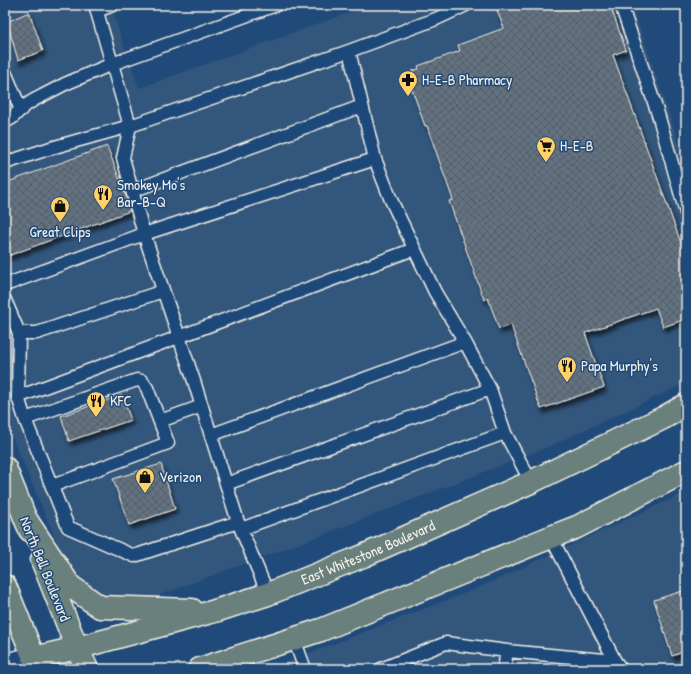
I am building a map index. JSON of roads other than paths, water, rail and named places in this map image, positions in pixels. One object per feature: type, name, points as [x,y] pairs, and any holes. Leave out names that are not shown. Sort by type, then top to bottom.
[{"type":"main road","name":"East Whitestone Boulevard","points":[[37,663],[77,648],[215,611],[268,594],[363,556],[531,482],[663,418],[686,405]]},
{"type":"main road","name":"North Bell Boulevard","points":[[5,468],[77,648],[87,669]]},
{"type":"main road","points":[[205,668],[321,630],[577,527],[686,471]]},
{"type":"main road","points":[[25,518],[70,586],[100,607],[215,611]]},
{"type":"main road","points":[[5,586],[37,663],[5,665]]},
{"type":"lane","points":[[112,5],[96,8],[130,126],[122,158],[144,234],[202,406],[226,484],[240,525],[268,594]]},
{"type":"lane","points":[[5,122],[34,100],[64,84],[112,64],[276,5]]},
{"type":"lane","points":[[5,163],[51,148],[130,126],[349,51],[436,19],[466,5]]},
{"type":"lane","points":[[621,5],[658,114],[686,213]]},
{"type":"lane","points":[[349,51],[375,159],[391,200],[435,292],[465,342],[490,389],[505,433],[531,482]]},
{"type":"lane","points":[[5,72],[21,110]]},
{"type":"lane","points":[[132,191],[362,106]]},
{"type":"lane","points":[[5,285],[144,234],[375,159]]},
{"type":"lane","points":[[18,397],[414,249]]},
{"type":"lane","points":[[19,333],[37,333],[163,291]]},
{"type":"lane","points":[[5,300],[19,333],[18,397],[25,419],[68,527],[134,556],[240,525],[505,433]]},
{"type":"lane","points":[[211,435],[465,342]]},
{"type":"lane","points":[[25,419],[137,380],[142,381],[147,388],[168,443],[52,486]]},
{"type":"lane","points":[[226,484],[490,389]]},
{"type":"lane","points":[[160,421],[202,406]]},
{"type":"lane","points":[[551,537],[618,665]]},
{"type":"lane","points":[[294,639],[305,669]]},
{"type":"lane","points":[[381,669],[446,644],[618,665]]},
{"type":"lane","points":[[504,669],[507,651]]},
{"type":"place","name":"H-E-B Pharmacy","points":[[408,97]]},
{"type":"place","name":"H-E-B","points":[[546,163]]},
{"type":"place","name":"Smokey Mo's Bar-B-Q","points":[[103,211]]},
{"type":"place","name":"Great Clips","points":[[60,223]]},
{"type":"place","name":"Papa Murphy's","points":[[567,383]]},
{"type":"place","name":"KFC","points":[[96,418]]},
{"type":"place","name":"Verizon","points":[[145,494]]}]
